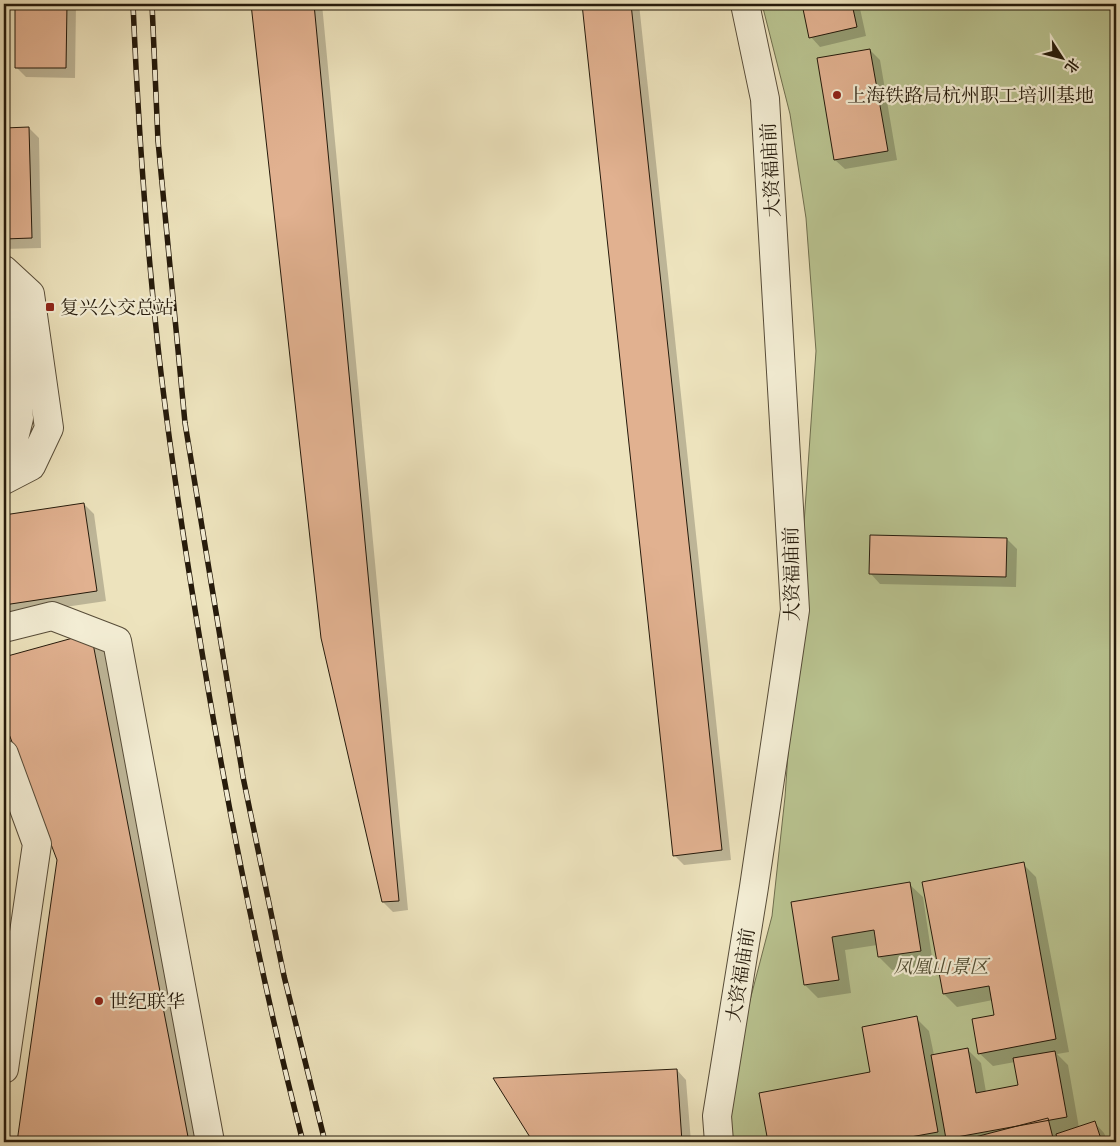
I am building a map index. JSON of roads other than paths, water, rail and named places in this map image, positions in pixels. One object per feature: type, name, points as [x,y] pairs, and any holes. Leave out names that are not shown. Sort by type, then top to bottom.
[{"type":"street","name":"大资福庙前","points":[[719,1142],[717,1116],[754,887],[795,610],[766,99],[745,4]]},
{"type":"street","points":[[4,270],[30,294],[49,428],[31,466],[4,480]]},
{"type":"street","points":[[4,298],[7,305],[19,418],[11,450],[4,463]]},
{"type":"street","points":[[4,628],[52,616],[117,640],[210,1142]]},
{"type":"street","points":[[4,754],[37,844],[4,1068]]},
{"type":"railway","points":[[133,4],[150,268],[164,398],[182,525],[229,807],[263,975],[303,1142]]},
{"type":"railway","points":[[152,4],[158,141],[185,423],[243,777],[284,976],[325,1142]]},
{"type":"place","name":"上海铁路局杭州职工培训基地","points":[[837,95]]},
{"type":"place","name":"复兴公交总站","points":[[50,307]]},
{"type":"place","name":"世纪联华","points":[[99,1001]]},
{"type":"park label","name":"凤凰山景区","points":[[941,966]]}]
